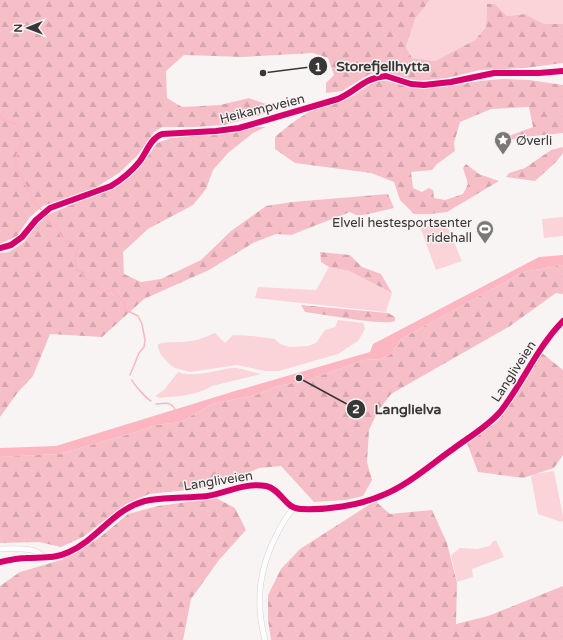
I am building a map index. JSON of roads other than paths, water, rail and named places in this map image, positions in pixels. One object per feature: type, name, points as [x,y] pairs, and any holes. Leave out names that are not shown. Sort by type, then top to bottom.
[{"type":"street","name":"Heikampveien","points":[[0,248],[11,245],[22,237],[36,220],[50,208],[117,183],[140,161],[156,137],[162,134],[216,131],[239,128],[338,99],[348,94],[366,81],[386,76],[415,85],[424,85],[452,82],[494,73],[539,73],[563,71]]},
{"type":"street","name":"Langliveien","points":[[0,562],[22,558],[45,558],[62,555],[73,550],[91,538],[124,510],[137,503],[148,500],[208,496],[245,486],[264,485],[275,490],[293,508],[300,509],[325,508],[369,501],[384,495],[406,482],[481,429],[497,415],[546,342],[563,321]]},
{"type":"street","points":[[265,640],[259,602],[262,572],[271,545],[293,508]]},
{"type":"street","points":[[0,549],[32,550],[42,553],[45,558]]},
{"type":"waterway","points":[[0,115],[3,120],[18,125],[22,143],[16,157],[16,171],[20,173],[35,204],[43,211]]},
{"type":"waterway","points":[[46,213],[49,224],[57,225],[61,237],[78,247],[75,262],[76,269],[81,272],[85,279],[94,282],[98,289],[107,292],[113,290],[125,304],[124,308],[138,316],[142,324],[145,340],[144,347],[139,353],[130,375]]},
{"type":"waterway","points":[[132,380],[141,392],[151,401]]},
{"type":"waterway","points":[[156,404],[170,404],[176,411]]},
{"type":"place","name":"Storefjellhytta","points":[[263,73]]},
{"type":"place","name":"Øverli","points":[[503,155]]},
{"type":"place","name":"Elveli hestesportsenter ridehall","points":[[485,244]]},
{"type":"place","name":"Langlielva","points":[[299,378]]}]
